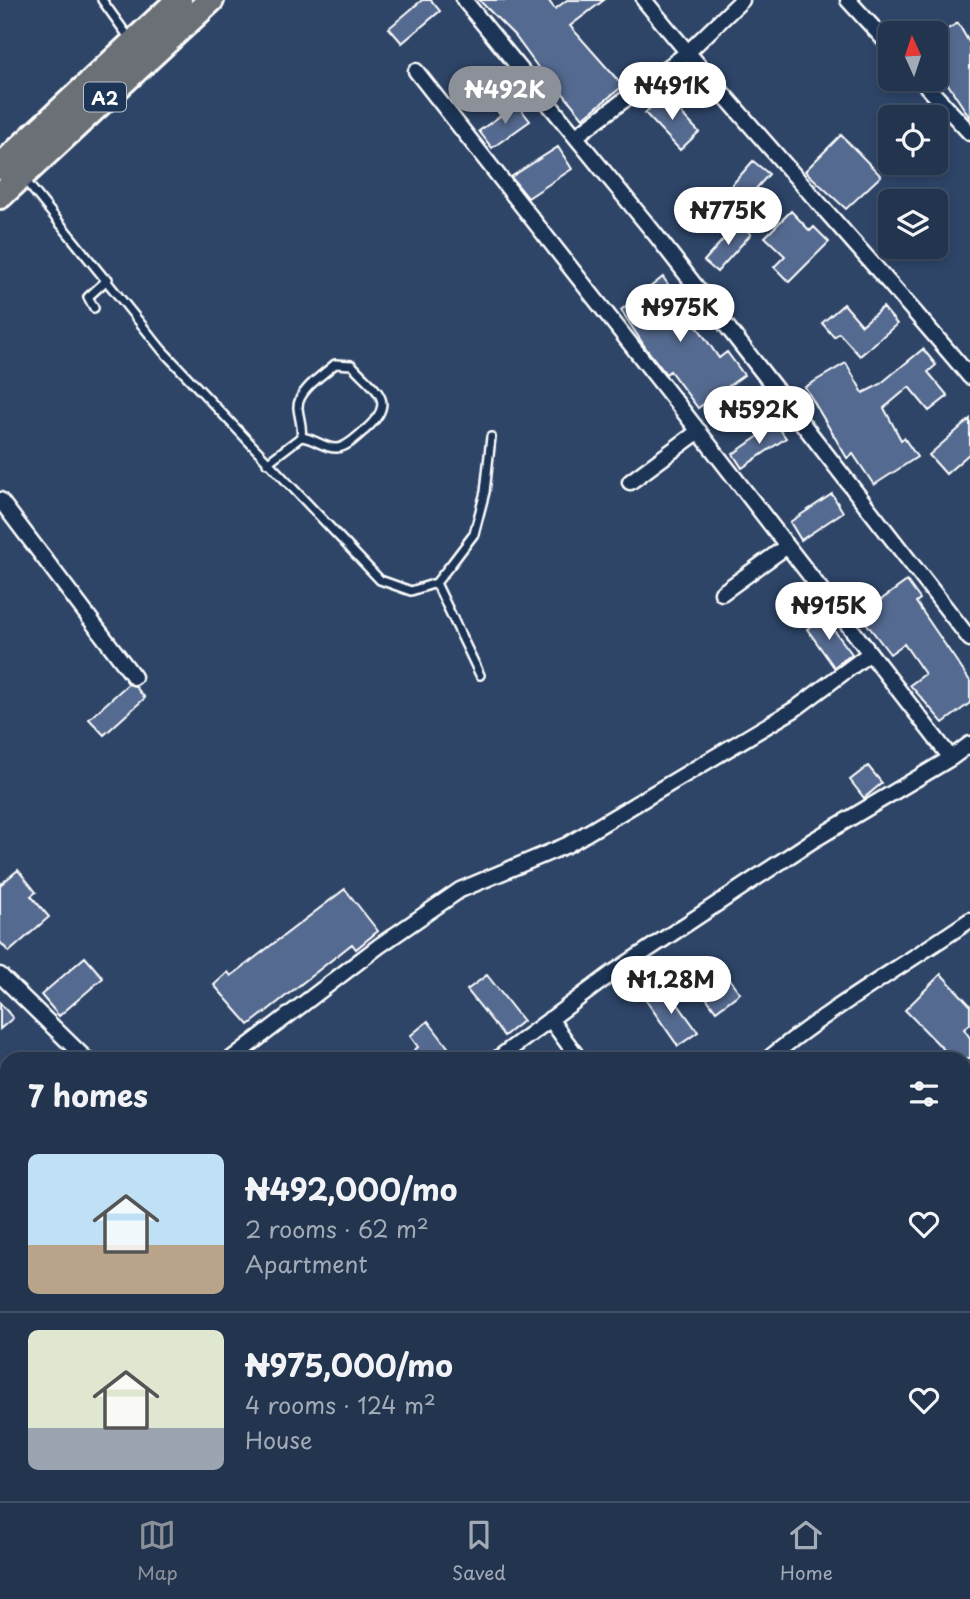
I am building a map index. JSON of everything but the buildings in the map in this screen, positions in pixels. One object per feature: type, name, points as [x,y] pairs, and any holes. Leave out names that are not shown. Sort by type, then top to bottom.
[{"type":"highway","name":"A2","points":[[0,195],[11,172],[132,42],[179,0]]},
{"type":"highway","name":"A2","points":[[11,172],[211,0]]},
{"type":"street","points":[[464,0],[576,136],[970,639]]},
{"type":"street","points":[[644,0],[802,186],[889,280],[970,377]]},
{"type":"street","points":[[576,136],[687,53],[742,0]]},
{"type":"street","points":[[848,0],[878,33]]},
{"type":"street","points":[[416,71],[951,758]]},
{"type":"street","points":[[931,91],[970,133]]},
{"type":"street","points":[[631,482],[699,431]]},
{"type":"street","points":[[0,500],[134,677]]},
{"type":"street","points":[[722,593],[787,546]]},
{"type":"street","points":[[240,1052],[379,946],[460,890],[567,845],[795,709],[870,653]]},
{"type":"street","points":[[506,1052],[622,967],[812,841],[970,744]]},
{"type":"street","points":[[777,1052],[806,1028],[879,983],[970,920]]},
{"type":"street","points":[[0,975],[79,1052]]},
{"type":"street","points":[[550,1019],[574,1052]]},
{"type":"lane","points":[[102,0],[132,42]]},
{"type":"lane","points":[[11,172],[108,279],[162,350],[380,580],[411,591],[436,583],[474,534],[485,492],[491,437]]},
{"type":"lane","points":[[94,308],[88,297],[108,279]]},
{"type":"lane","points":[[267,463],[301,437],[317,440],[329,447],[345,446],[380,416],[383,407],[381,398],[352,365],[335,365],[300,395],[297,403],[302,424],[301,437]]},
{"type":"lane","points":[[436,583],[480,675]]}]
